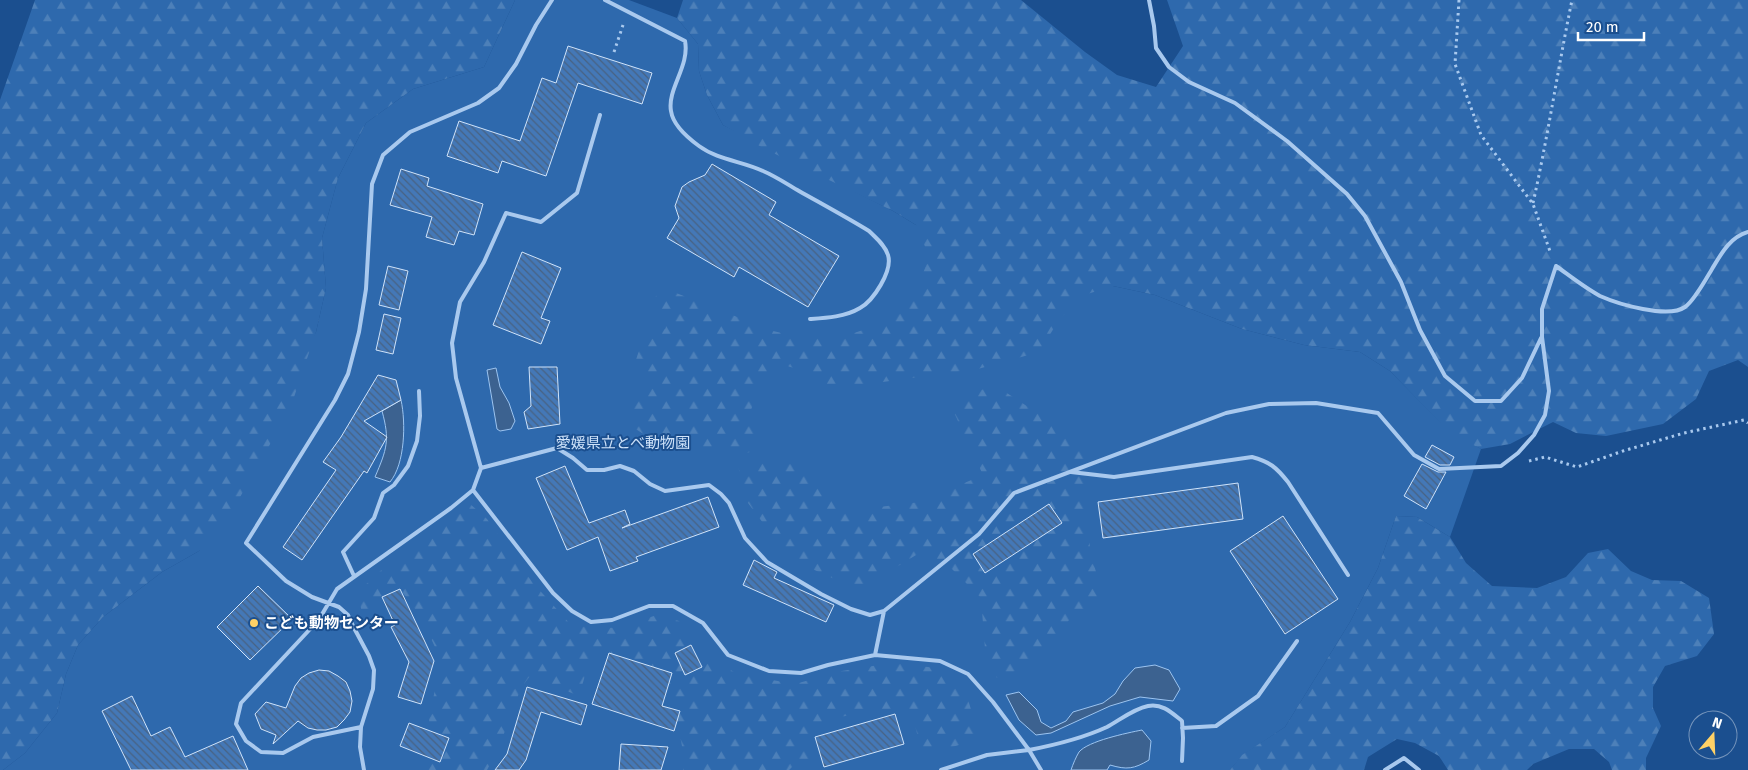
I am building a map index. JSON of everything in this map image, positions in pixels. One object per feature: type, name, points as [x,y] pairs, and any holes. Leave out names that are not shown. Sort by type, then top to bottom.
[{"type":"lane","points":[[364,770],[360,746],[361,727],[373,689],[374,670],[348,615],[339,607],[312,596],[286,581],[246,543],[335,400],[348,374],[359,332],[366,290],[372,184],[383,155],[410,132],[478,103],[499,88],[516,64],[536,25],[552,0]]},
{"type":"lane","points":[[605,0],[684,41],[685,58],[670,109],[673,119],[699,146],[720,158],[739,161],[763,171],[869,231],[881,243],[888,257],[887,270],[873,296],[860,308],[845,314],[810,319]]},
{"type":"lane","points":[[1149,0],[1156,48],[1170,67],[1189,82],[1235,103],[1287,141],[1347,194],[1365,216],[1401,282],[1420,330],[1445,376],[1475,401],[1501,401],[1522,378],[1542,337]]},
{"type":"lane","points":[[361,727],[312,737],[283,753],[261,752],[246,742],[236,724],[241,704],[312,627],[336,589],[473,490],[480,468],[456,378],[452,343],[460,302],[484,262],[506,213],[541,222],[577,193],[600,115]]},
{"type":"lane","points":[[480,468],[557,448],[587,470],[604,470],[620,466],[634,471],[650,484],[665,491],[709,485],[725,498],[745,538],[767,562],[821,594],[851,609],[870,615],[884,611],[980,534],[1014,493],[1226,414],[1269,404],[1316,403],[1378,413],[1414,455],[1439,469],[1501,466],[1518,453],[1534,435],[1546,416],[1549,392],[1542,337],[1542,309],[1556,266],[1600,296],[1662,313],[1685,307],[1699,290],[1724,248],[1741,234],[1748,232]]},
{"type":"lane","points":[[354,576],[343,552],[374,518],[383,493],[394,485],[408,466],[417,441],[420,416],[419,391]]},
{"type":"lane","points":[[1069,472],[1114,477],[1252,457],[1267,461],[1279,470],[1288,482],[1348,574]]},
{"type":"lane","points":[[473,490],[553,592],[572,611],[591,622],[612,620],[648,606],[673,606],[703,623],[728,655],[768,671],[801,673],[875,655],[940,661],[968,674],[981,687],[1029,750],[1041,770]]},
{"type":"lane","points":[[875,655],[884,611]]},
{"type":"lane","points":[[1182,728],[1216,726],[1258,696],[1297,641]]},
{"type":"lane","points":[[941,770],[1004,752],[1029,750],[1053,745],[1106,727],[1127,715],[1149,706],[1168,709],[1182,721],[1182,761]]},
{"type":"lane","points":[[1385,770],[1404,758],[1419,770]]},
{"type":"path","points":[[1459,0],[1455,64],[1481,135],[1533,204],[1556,266]]},
{"type":"path","points":[[1533,204],[1546,146],[1560,57],[1572,0]]},
{"type":"path","points":[[1528,461],[1545,457],[1578,467],[1684,433],[1744,420],[1748,423]]},
{"type":"green space","points":[[35,0],[515,0],[484,67],[413,89],[366,123],[338,178],[322,238],[326,288],[316,332],[290,409],[227,520],[199,551],[162,572],[103,617],[78,645],[66,674],[57,713],[25,753],[3,770],[0,770],[0,100]]},
{"type":"green space","name":"愛媛県立とべ動物園","points":[[515,0],[629,0],[677,18],[698,44],[699,71],[707,95],[723,125],[893,211],[916,225],[1113,286],[1155,295],[1242,329],[1304,345],[1360,352],[1390,371],[1445,427],[1481,449],[1450,537],[1417,517],[1396,516],[1378,568],[1350,622],[1285,727],[1243,755],[1230,770],[3,770],[25,753],[57,713],[66,674],[78,645],[103,617],[162,572],[199,551],[316,332],[326,288],[322,238],[338,178],[366,123],[413,89],[484,67]]},
{"type":"green space","points":[[683,0],[1021,0],[1085,52],[1117,75],[1156,87],[1183,46],[1167,0],[1748,0],[1748,367],[1738,360],[1709,371],[1696,399],[1663,424],[1606,436],[1576,433],[1553,422],[1510,444],[1481,449],[1450,433],[1390,371],[1360,352],[1304,345],[1242,329],[1155,295],[1113,286],[1081,296],[1059,320],[1039,352],[978,369],[846,387],[820,386],[808,372],[787,366],[770,370],[759,386],[751,410],[760,435],[750,452],[739,455],[713,448],[662,446],[631,426],[632,411],[651,382],[635,363],[641,344],[666,328],[655,315],[655,297],[666,289],[773,331],[804,338],[842,337],[884,323],[899,312],[918,287],[926,265],[926,249],[916,225],[893,211],[765,149],[723,125],[707,95],[699,71],[698,44],[677,18]]},
{"type":"green space","points":[[993,384],[1085,444],[1090,548],[1102,596],[1072,617],[1027,667],[997,678],[985,649],[981,598],[952,569],[921,552],[859,590],[790,559],[748,503],[738,466],[768,458],[808,469],[852,517],[879,507],[920,502],[983,475],[951,406]]},
{"type":"green space","points":[[469,503],[487,519],[533,583],[572,626],[616,628],[657,615],[679,621],[698,649],[737,674],[795,684],[842,671],[891,663],[937,668],[966,693],[980,739],[945,749],[921,747],[910,709],[878,710],[829,719],[807,740],[810,770],[802,770],[795,764],[789,770],[683,770],[684,756],[680,736],[665,694],[665,672],[614,654],[591,655],[579,696],[530,676],[521,688],[499,747],[487,770],[424,770],[432,749],[429,719],[441,660],[421,617],[400,589],[382,597],[371,624],[362,614],[358,592],[379,572]]},
{"type":"green space","points":[[1396,516],[1417,517],[1450,537],[1466,563],[1492,586],[1537,588],[1566,577],[1588,553],[1608,549],[1631,571],[1652,580],[1681,581],[1709,598],[1714,634],[1697,656],[1665,666],[1653,687],[1653,708],[1661,726],[1646,758],[1646,770],[1612,770],[1609,762],[1594,749],[1569,749],[1533,764],[1527,770],[1448,770],[1439,756],[1415,743],[1397,739],[1368,757],[1364,770],[1230,770],[1242,755],[1285,727],[1350,622],[1378,568]]},
{"type":"shaded area","points":[[496,368],[500,387],[509,403],[515,421],[511,429],[500,431],[497,429],[487,370]]},
{"type":"shaded area","points":[[401,400],[404,420],[403,443],[399,465],[390,482],[375,477],[386,444],[386,430],[382,411]]},
{"type":"shaded area","points":[[1155,665],[1169,670],[1180,689],[1173,701],[1140,697],[1110,706],[1051,733],[1036,735],[1019,720],[1006,695],[1019,692],[1037,710],[1041,722],[1051,728],[1066,721],[1073,712],[1103,703],[1115,694],[1123,681],[1135,668]]},
{"type":"shaded area","points":[[1142,730],[1151,741],[1149,760],[1144,763],[1130,768],[1110,765],[1107,770],[1071,770],[1079,752],[1091,744]]},
{"type":"building","points":[[568,46],[652,73],[642,104],[578,83],[546,176],[502,161],[498,173],[447,156],[459,121],[520,141],[542,78],[556,83]]},
{"type":"building","points":[[712,164],[776,202],[769,215],[839,256],[808,307],[739,267],[734,277],[667,238],[679,218],[675,206],[682,187],[705,175]]},
{"type":"building","points":[[401,169],[429,178],[427,186],[483,204],[474,235],[459,231],[454,245],[426,237],[432,217],[390,205]]},
{"type":"building","points":[[522,252],[561,268],[541,318],[550,321],[541,344],[493,325]]},
{"type":"building","points":[[388,266],[408,271],[399,310],[379,305]]},
{"type":"building","points":[[384,314],[401,318],[393,354],[376,350]]},
{"type":"building","points":[[529,367],[557,367],[560,424],[528,429],[524,412],[531,406]]},
{"type":"building","points":[[378,375],[396,380],[401,400],[364,421],[387,437],[367,473],[364,471],[302,560],[283,547],[336,470],[323,462],[341,437]]},
{"type":"building","points":[[1432,445],[1454,457],[1450,465],[1440,465],[1425,457]]},
{"type":"building","points":[[1422,464],[1438,472],[1446,472],[1426,509],[1404,496]]},
{"type":"building","points":[[565,466],[589,523],[625,510],[630,524],[622,528],[708,497],[719,527],[636,557],[638,561],[610,571],[598,537],[567,550],[536,478]]},
{"type":"building","points":[[1238,483],[1243,519],[1103,538],[1098,502]]},
{"type":"building","points":[[1049,504],[1062,523],[985,573],[973,554]]},
{"type":"building","points":[[1283,516],[1338,599],[1285,634],[1230,551]]},
{"type":"building","points":[[754,560],[777,572],[774,578],[834,605],[826,622],[743,585]]},
{"type":"building","name":"こども動物センター","points":[[258,586],[292,619],[250,660],[217,627]]},
{"type":"building","points":[[400,589],[434,661],[421,704],[398,697],[409,662],[391,627],[395,625],[382,597]]},
{"type":"building","points":[[691,645],[702,667],[685,675],[675,653]]},
{"type":"building","points":[[609,653],[672,673],[662,706],[680,711],[674,731],[592,704]]},
{"type":"building","points":[[319,670],[329,671],[346,682],[352,701],[350,712],[337,727],[326,730],[308,728],[298,721],[273,744],[276,735],[261,729],[255,714],[266,702],[286,708],[295,686],[301,678]]},
{"type":"building","points":[[527,687],[587,705],[581,725],[541,712],[526,760],[519,770],[495,770],[507,754]]},
{"type":"building","points":[[132,696],[151,736],[170,727],[185,757],[233,736],[248,770],[131,770],[102,711]]},
{"type":"building","points":[[895,714],[904,744],[824,767],[815,737]]},
{"type":"building","points":[[409,723],[449,738],[440,762],[400,746]]},
{"type":"building","points":[[621,744],[668,747],[661,770],[619,770]]},
{"type":"place","name":"こども動物センター","points":[[254,623]]}]
